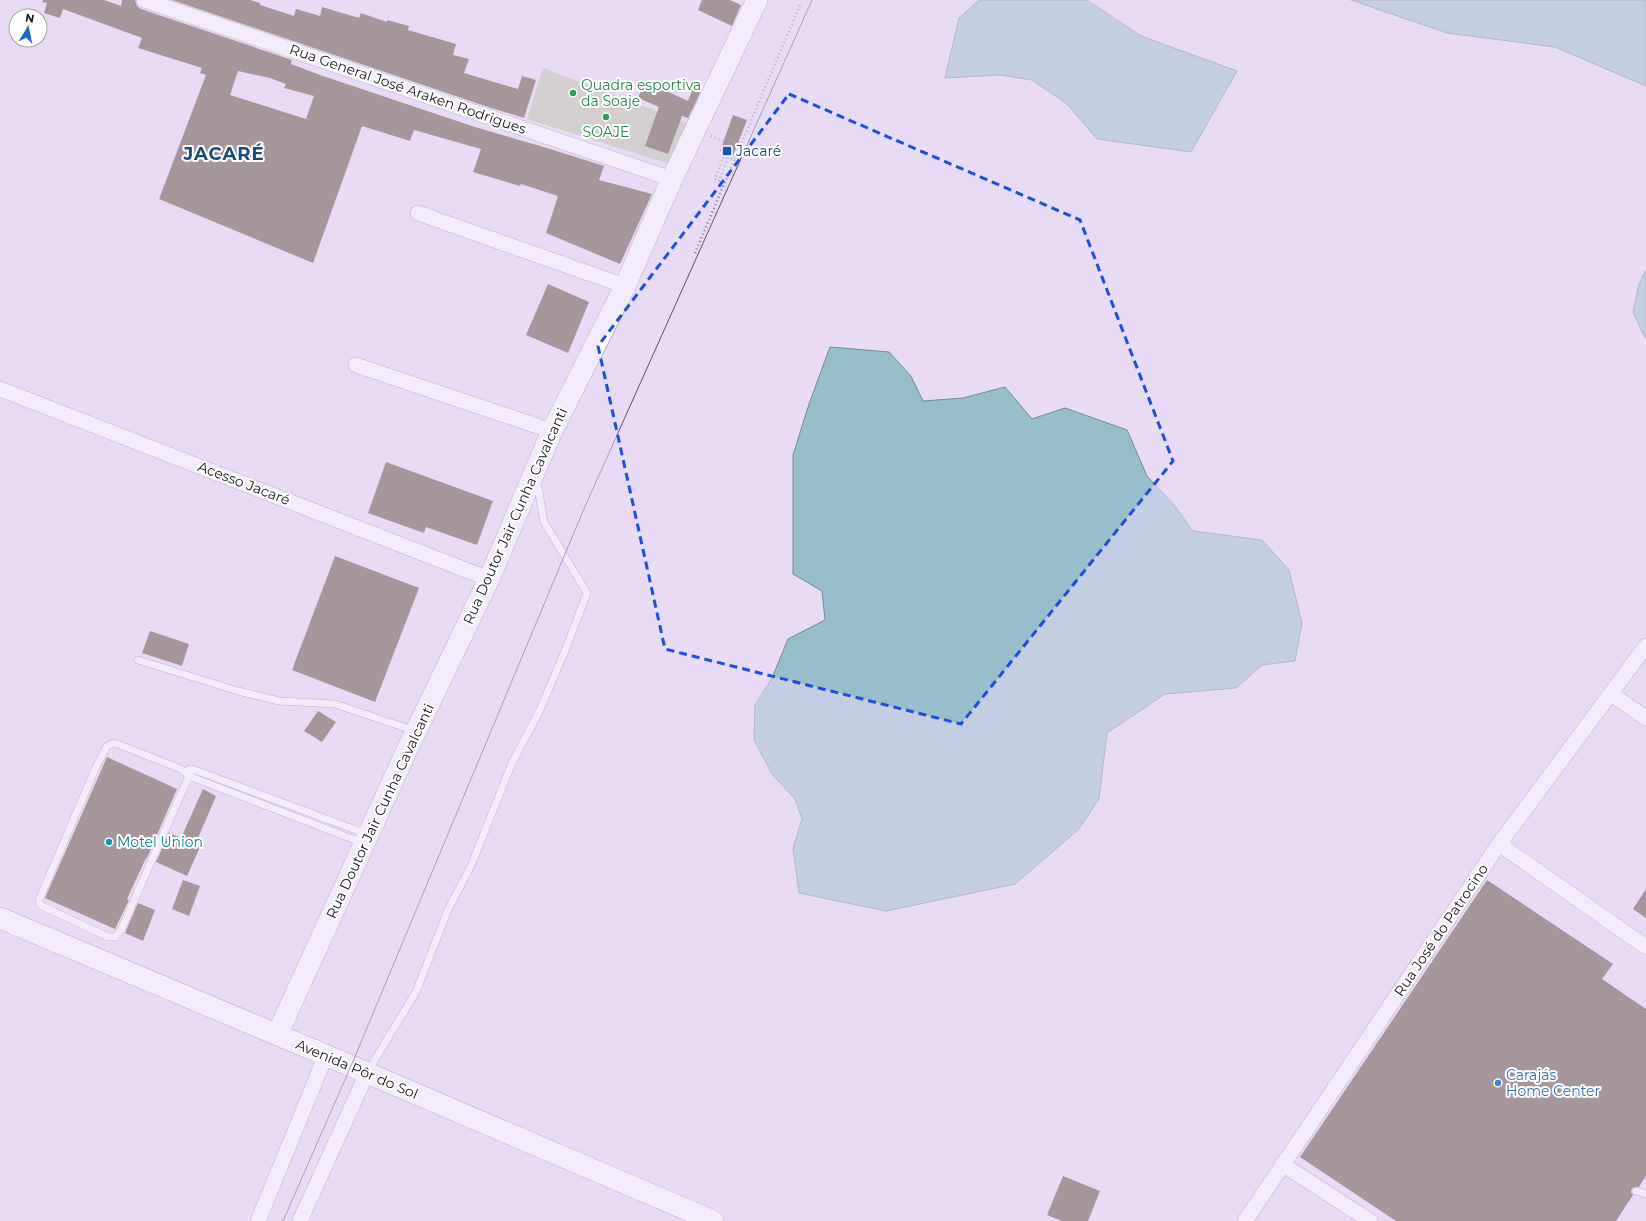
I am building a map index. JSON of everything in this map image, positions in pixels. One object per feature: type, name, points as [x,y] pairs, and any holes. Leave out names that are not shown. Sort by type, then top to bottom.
[{"type":"street","name":"Rua General José Araken Rodrigues","points":[[144,0],[672,179]]},
{"type":"street","name":"Rua Doutor Jair Cunha Cavalcanti","points":[[278,1035],[366,839],[489,579],[552,431],[625,286],[672,179],[757,0]]},
{"type":"street","points":[[418,213],[625,286]]},
{"type":"street","points":[[356,365],[552,431]]},
{"type":"street","name":"Acesso Jacaré","points":[[0,388],[489,579]]},
{"type":"street","name":"Rua José do Patrocino","points":[[1245,1221],[1499,844],[1646,646]]},
{"type":"street","points":[[1611,694],[1646,718]]},
{"type":"street","points":[[1499,844],[1646,948]]},
{"type":"street","name":"Avenida Pôr do Sol","points":[[0,918],[326,1055],[713,1221]]},
{"type":"street","points":[[258,1221],[326,1055]]},
{"type":"street","points":[[300,1221],[367,1073]]},
{"type":"street","points":[[1282,1164],[1370,1221]]},
{"type":"lane","points":[[367,1073],[416,992],[448,910],[471,866],[512,763],[539,712],[565,651],[587,593],[544,522],[536,471]]},
{"type":"lane","points":[[138,660],[238,691],[279,701],[335,704],[416,732]]},
{"type":"lane","points":[[191,772],[121,930],[116,937],[108,938],[40,905],[39,900],[96,767],[107,746],[115,743],[181,769],[191,772],[366,839]]},
{"type":"lane","points":[[191,772],[366,839]]},
{"type":"lane","points":[[1636,1191],[1646,1194]]},
{"type":"path","points":[[695,253],[800,5]]},
{"type":"path","points":[[725,153],[715,179],[719,181],[728,158],[734,160]]},
{"type":"highlighted area","points":[[789,94],[1080,220],[1173,461],[961,724],[665,649],[598,346]]},
{"type":"green space","name":"Quadra esportiva da Soaje","points":[[543,68],[690,124],[669,164],[527,119]]},
{"type":"water","points":[[979,0],[1087,0],[1141,36],[1237,71],[1191,152],[1097,139],[1067,104],[1032,80],[1000,75],[945,78],[959,18]]},
{"type":"water","points":[[1351,0],[1646,0],[1646,86],[1555,47],[1447,33]]},
{"type":"water","points":[[1646,270],[1646,338],[1633,312],[1639,284]]},
{"type":"water","points":[[830,347],[889,352],[911,376],[923,401],[963,398],[1005,387],[1032,419],[1065,408],[1127,430],[1147,476],[1174,505],[1193,531],[1262,540],[1289,570],[1302,623],[1295,661],[1262,665],[1236,688],[1165,694],[1107,733],[1099,799],[1078,830],[1015,884],[886,911],[799,893],[793,848],[802,819],[795,799],[772,774],[754,740],[755,705],[772,678],[788,639],[825,620],[822,591],[793,574],[793,455],[809,404]]},
{"type":"building","points":[[43,0],[104,0],[121,6],[122,0],[135,0],[137,6],[141,9],[292,60],[291,64],[320,75],[475,127],[604,166],[599,180],[652,194],[620,264],[546,233],[558,196],[521,184],[520,186],[473,172],[481,149],[414,130],[410,141],[362,126],[313,263],[159,199],[206,75],[200,73],[202,68],[138,48],[142,38],[63,9],[60,18],[48,14],[48,8],[46,8],[47,3],[42,2]],"holes":[[[238,71],[270,78],[286,84],[284,88],[314,96],[306,119],[230,95]]]},
{"type":"building","points":[[172,0],[250,0],[260,3],[260,5],[294,16],[296,9],[320,16],[322,7],[359,18],[361,13],[387,22],[387,20],[409,26],[408,30],[456,44],[453,55],[469,59],[464,73],[518,89],[522,76],[536,80],[524,118]]},
{"type":"building","points":[[702,0],[730,0],[741,5],[732,26],[698,10]]},
{"type":"building","points":[[645,81],[688,101],[694,86],[702,89],[688,118],[682,116],[668,154],[645,146],[659,107],[638,98]]},
{"type":"building","points":[[733,115],[747,120],[733,156],[720,151]]},
{"type":"building","points":[[548,284],[589,302],[568,353],[526,335]]},
{"type":"building","points":[[386,462],[493,501],[477,545],[426,527],[424,533],[368,513]]},
{"type":"building","points":[[335,556],[419,588],[375,702],[292,670]]},
{"type":"building","points":[[150,631],[189,644],[182,666],[142,653]]},
{"type":"building","points":[[318,711],[336,722],[322,742],[304,731]]},
{"type":"building","name":"Motel Union","points":[[107,757],[177,789],[115,929],[45,898]]},
{"type":"building","points":[[203,789],[216,796],[195,845],[200,847],[187,876],[156,862],[169,833],[181,838]]},
{"type":"building","points":[[183,880],[200,886],[189,916],[172,909]]},
{"type":"building","name":"Carajás Home Center","points":[[1487,880],[1613,964],[1602,979],[1646,1009],[1646,1176],[1639,1187],[1632,1188],[1631,1192],[1633,1195],[1616,1221],[1396,1221],[1300,1157]]},
{"type":"building","points":[[1646,889],[1646,918],[1633,909]]},
{"type":"building","points":[[138,903],[155,910],[143,941],[125,933]]},
{"type":"building","points":[[1063,1176],[1100,1191],[1088,1221],[1062,1221],[1047,1215]]},
{"type":"tram line","points":[[283,1221],[351,1066],[583,511],[812,0]]},
{"type":"place","name":"Quadra esportiva da Soaje","points":[[573,93]]},
{"type":"place","name":"SOAJE","points":[[606,117]]},
{"type":"place","name":"Jacaré","points":[[727,151]]},
{"type":"place","name":"Motel Union","points":[[109,842]]},
{"type":"place","name":"Carajás Home Center","points":[[1498,1083]]},
{"type":"district","name":"JACARÉ","points":[[224,154]]}]
